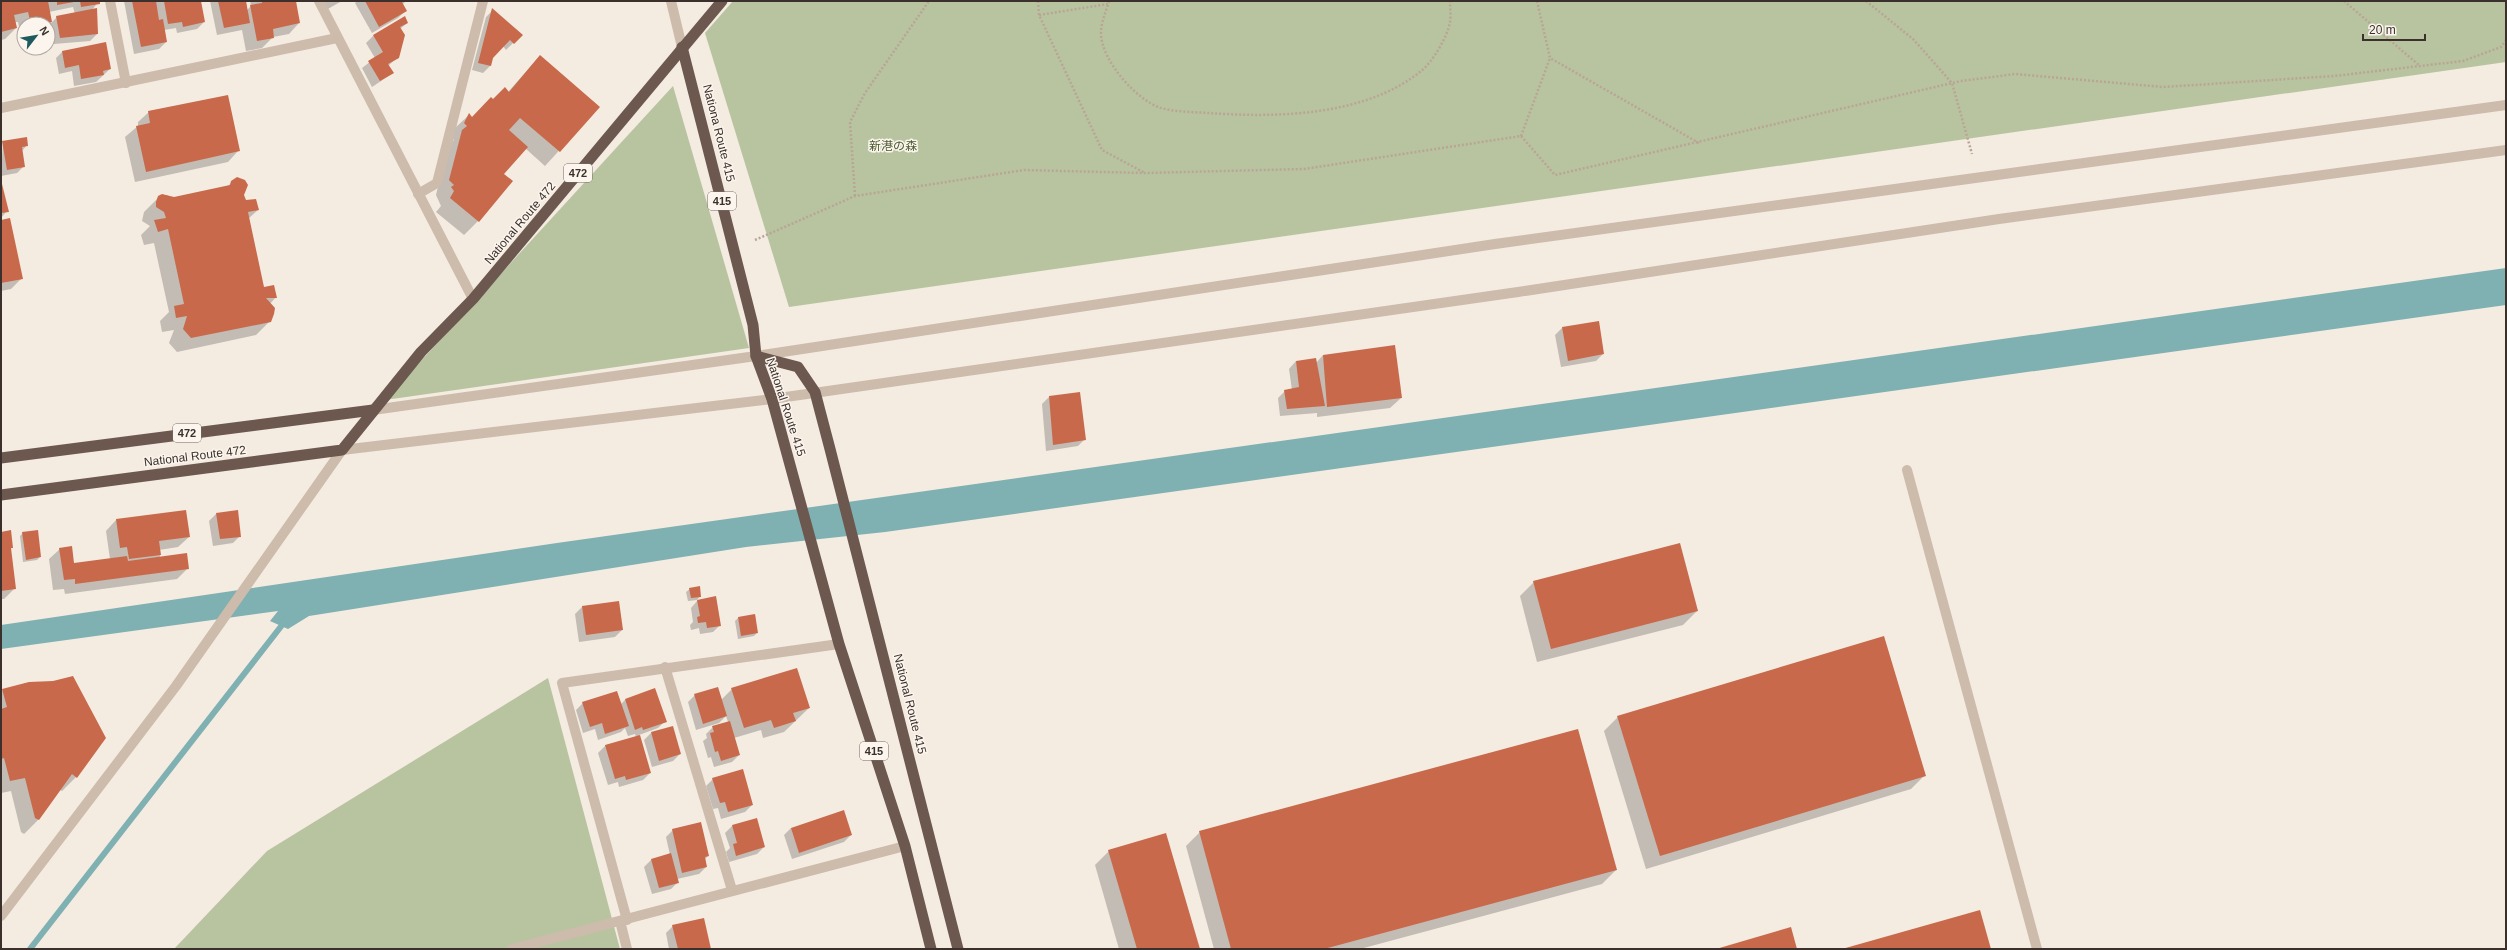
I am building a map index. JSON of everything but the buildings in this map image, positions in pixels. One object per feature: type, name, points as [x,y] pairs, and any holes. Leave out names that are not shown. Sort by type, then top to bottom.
[{"type":"highway","points":[[682,47],[722,1]]},
{"type":"highway","name":"National Route 472","points":[[1,495],[342,450],[421,352],[473,299],[682,47]]},
{"type":"highway","name":"Nationa Route 415","points":[[682,47],[753,324],[756,356]]},
{"type":"highway","name":"National Route 415","points":[[756,356],[798,367],[815,392],[858,550],[958,949]]},
{"type":"highway","name":"National Route 415","points":[[756,356],[772,399],[840,644],[905,846],[931,949]]},
{"type":"highway","name":"National Route 472","points":[[1,458],[373,410]]},
{"type":"street","points":[[110,1],[126,83]]},
{"type":"street","points":[[319,1],[473,299]]},
{"type":"street","points":[[418,194],[437,183],[483,1]]},
{"type":"street","points":[[671,1],[682,47]]},
{"type":"street","points":[[1,108],[337,38]]},
{"type":"street","points":[[373,410],[756,356],[1495,244],[2506,105]]},
{"type":"street","points":[[1,916],[176,686],[342,450],[772,399],[1518,292],[1999,219],[2506,150]]},
{"type":"street","points":[[1907,470],[2037,949]]},
{"type":"street","points":[[628,949],[623,920],[562,683],[665,667],[840,644]]},
{"type":"street","points":[[665,667],[732,890]]},
{"type":"street","points":[[512,949],[732,890],[905,846]]},
{"type":"path","points":[[855,196],[850,122],[865,93],[929,1]]},
{"type":"path","points":[[1038,1],[1039,15],[1102,150],[1146,174]]},
{"type":"path","points":[[1039,15],[1109,2],[1101,34],[1108,56],[1120,76],[1142,97],[1160,107],[1173,110],[1235,115],[1284,114],[1365,102],[1388,91],[1422,71],[1443,41],[1450,23],[1450,1]]},
{"type":"path","points":[[1521,136],[1550,58],[1537,1]]},
{"type":"path","points":[[1866,1],[1913,39],[1952,83],[1972,154]]},
{"type":"path","points":[[2344,1],[2420,66]]},
{"type":"path","points":[[1521,136],[1555,175],[1699,143],[1952,83],[2015,74],[2163,87],[2334,76],[2463,61],[2501,47],[2506,40]]},
{"type":"path","points":[[1550,58],[1699,143]]},
{"type":"path","points":[[755,240],[855,196],[1024,170],[1146,174],[1304,169],[1521,136]]},
{"type":"green space","name":"新港の森","points":[[733,1],[2506,1],[2506,62],[789,307],[705,33]]},
{"type":"green space","points":[[673,86],[749,348],[385,400]]},
{"type":"green space","points":[[548,678],[620,949],[174,949],[267,851]]},
{"type":"water","points":[[2506,268],[2506,305],[885,532],[746,547],[309,616],[288,629],[270,621],[278,611],[1,649],[1,625],[557,543]]},
{"type":"waterway","points":[[30,949],[286,620]]}]
